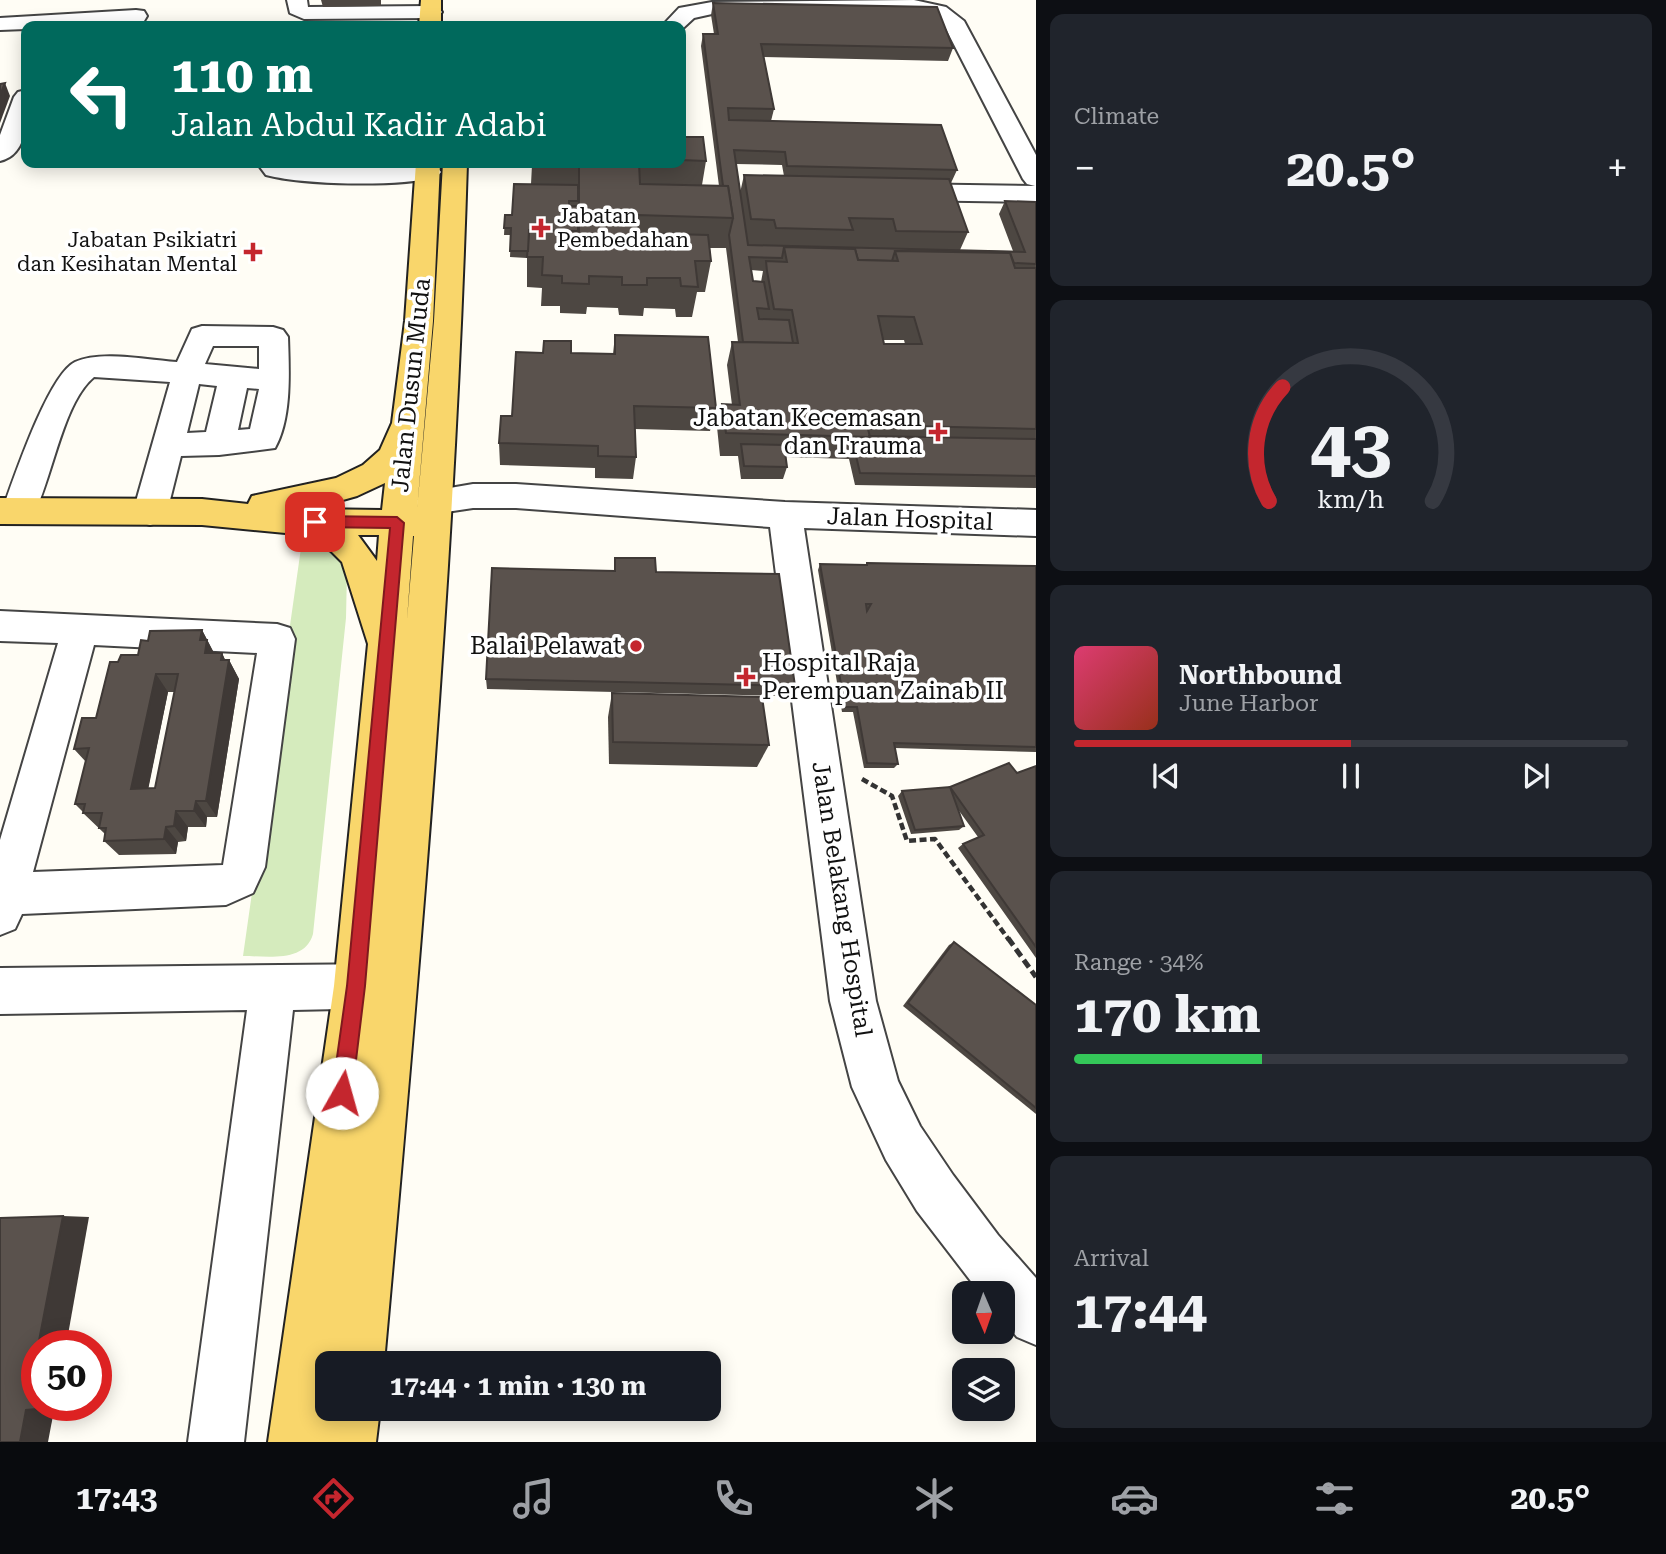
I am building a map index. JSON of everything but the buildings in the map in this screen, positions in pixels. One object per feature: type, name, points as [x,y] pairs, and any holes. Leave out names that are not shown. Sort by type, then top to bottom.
[{"type":"main road","name":"Jalan Dusun Muda","points":[[296,1442],[376,986],[387,652],[415,512],[409,417],[420,308],[415,168]]},
{"type":"main road","points":[[358,1351],[376,986],[415,512],[448,321],[455,168]]},
{"type":"main road","points":[[276,513],[370,476],[387,463],[398,446],[409,417]]},
{"type":"main road","points":[[9,511],[415,512]]},
{"type":"main road","points":[[276,513],[328,531],[339,537],[355,553],[387,652]]},
{"type":"main road","points":[[348,1442],[351,1421]]},
{"type":"lane","points":[[297,0],[297,9],[304,13],[431,13]]},
{"type":"lane","points":[[678,21],[687,13],[712,8],[901,4],[939,11],[953,21],[1036,179]]},
{"type":"lane","points":[[51,21],[136,16]]},
{"type":"lane","points":[[0,24],[21,23]]},
{"type":"lane","points":[[0,154],[8,146],[21,93]]},
{"type":"lane","points":[[273,168],[286,172],[376,175],[415,168]]},
{"type":"lane","points":[[875,191],[1036,194]]},
{"type":"lane","points":[[150,512],[167,445],[187,373],[202,336],[272,337],[273,380],[264,440],[167,445]]},
{"type":"lane","points":[[9,511],[81,371],[100,367],[273,380]]},
{"type":"lane","points":[[219,444],[234,376]]},
{"type":"lane","name":"Jalan Hospital","points":[[415,512],[472,496],[516,496],[785,515],[1036,523]]},
{"type":"lane","name":"Jalan Belakang Hospital","points":[[785,515],[853,1001],[876,1087],[904,1143],[935,1193],[980,1253],[1036,1318]]},
{"type":"lane","points":[[0,626],[278,639],[244,867],[238,878],[226,885],[3,904],[80,630]]},
{"type":"lane","points":[[0,990],[376,986]]},
{"type":"lane","points":[[216,1442],[273,987]]},
{"type":"path","points":[[820,760],[848,771],[892,796],[907,841],[935,839],[1036,977]]},
{"type":"green space","points":[[302,541],[318,543],[340,554],[347,571],[346,618],[313,934],[309,943],[294,954],[274,957],[243,956]]},
{"type":"place","name":"Jabatan Pembedahan","points":[[541,228]]},
{"type":"place","name":"Jabatan Psikiatri dan Kesihatan Mental","points":[[253,252]]},
{"type":"place","name":"Jabatan Kecemasan dan Trauma","points":[[938,432]]},
{"type":"place","name":"Balai Pelawat","points":[[636,646]]},
{"type":"place","name":"Hospital Raja Perempuan Zainab II","points":[[746,677]]},
{"type":"route","points":[[315,522],[397,523],[356,986],[342,1093]]}]
